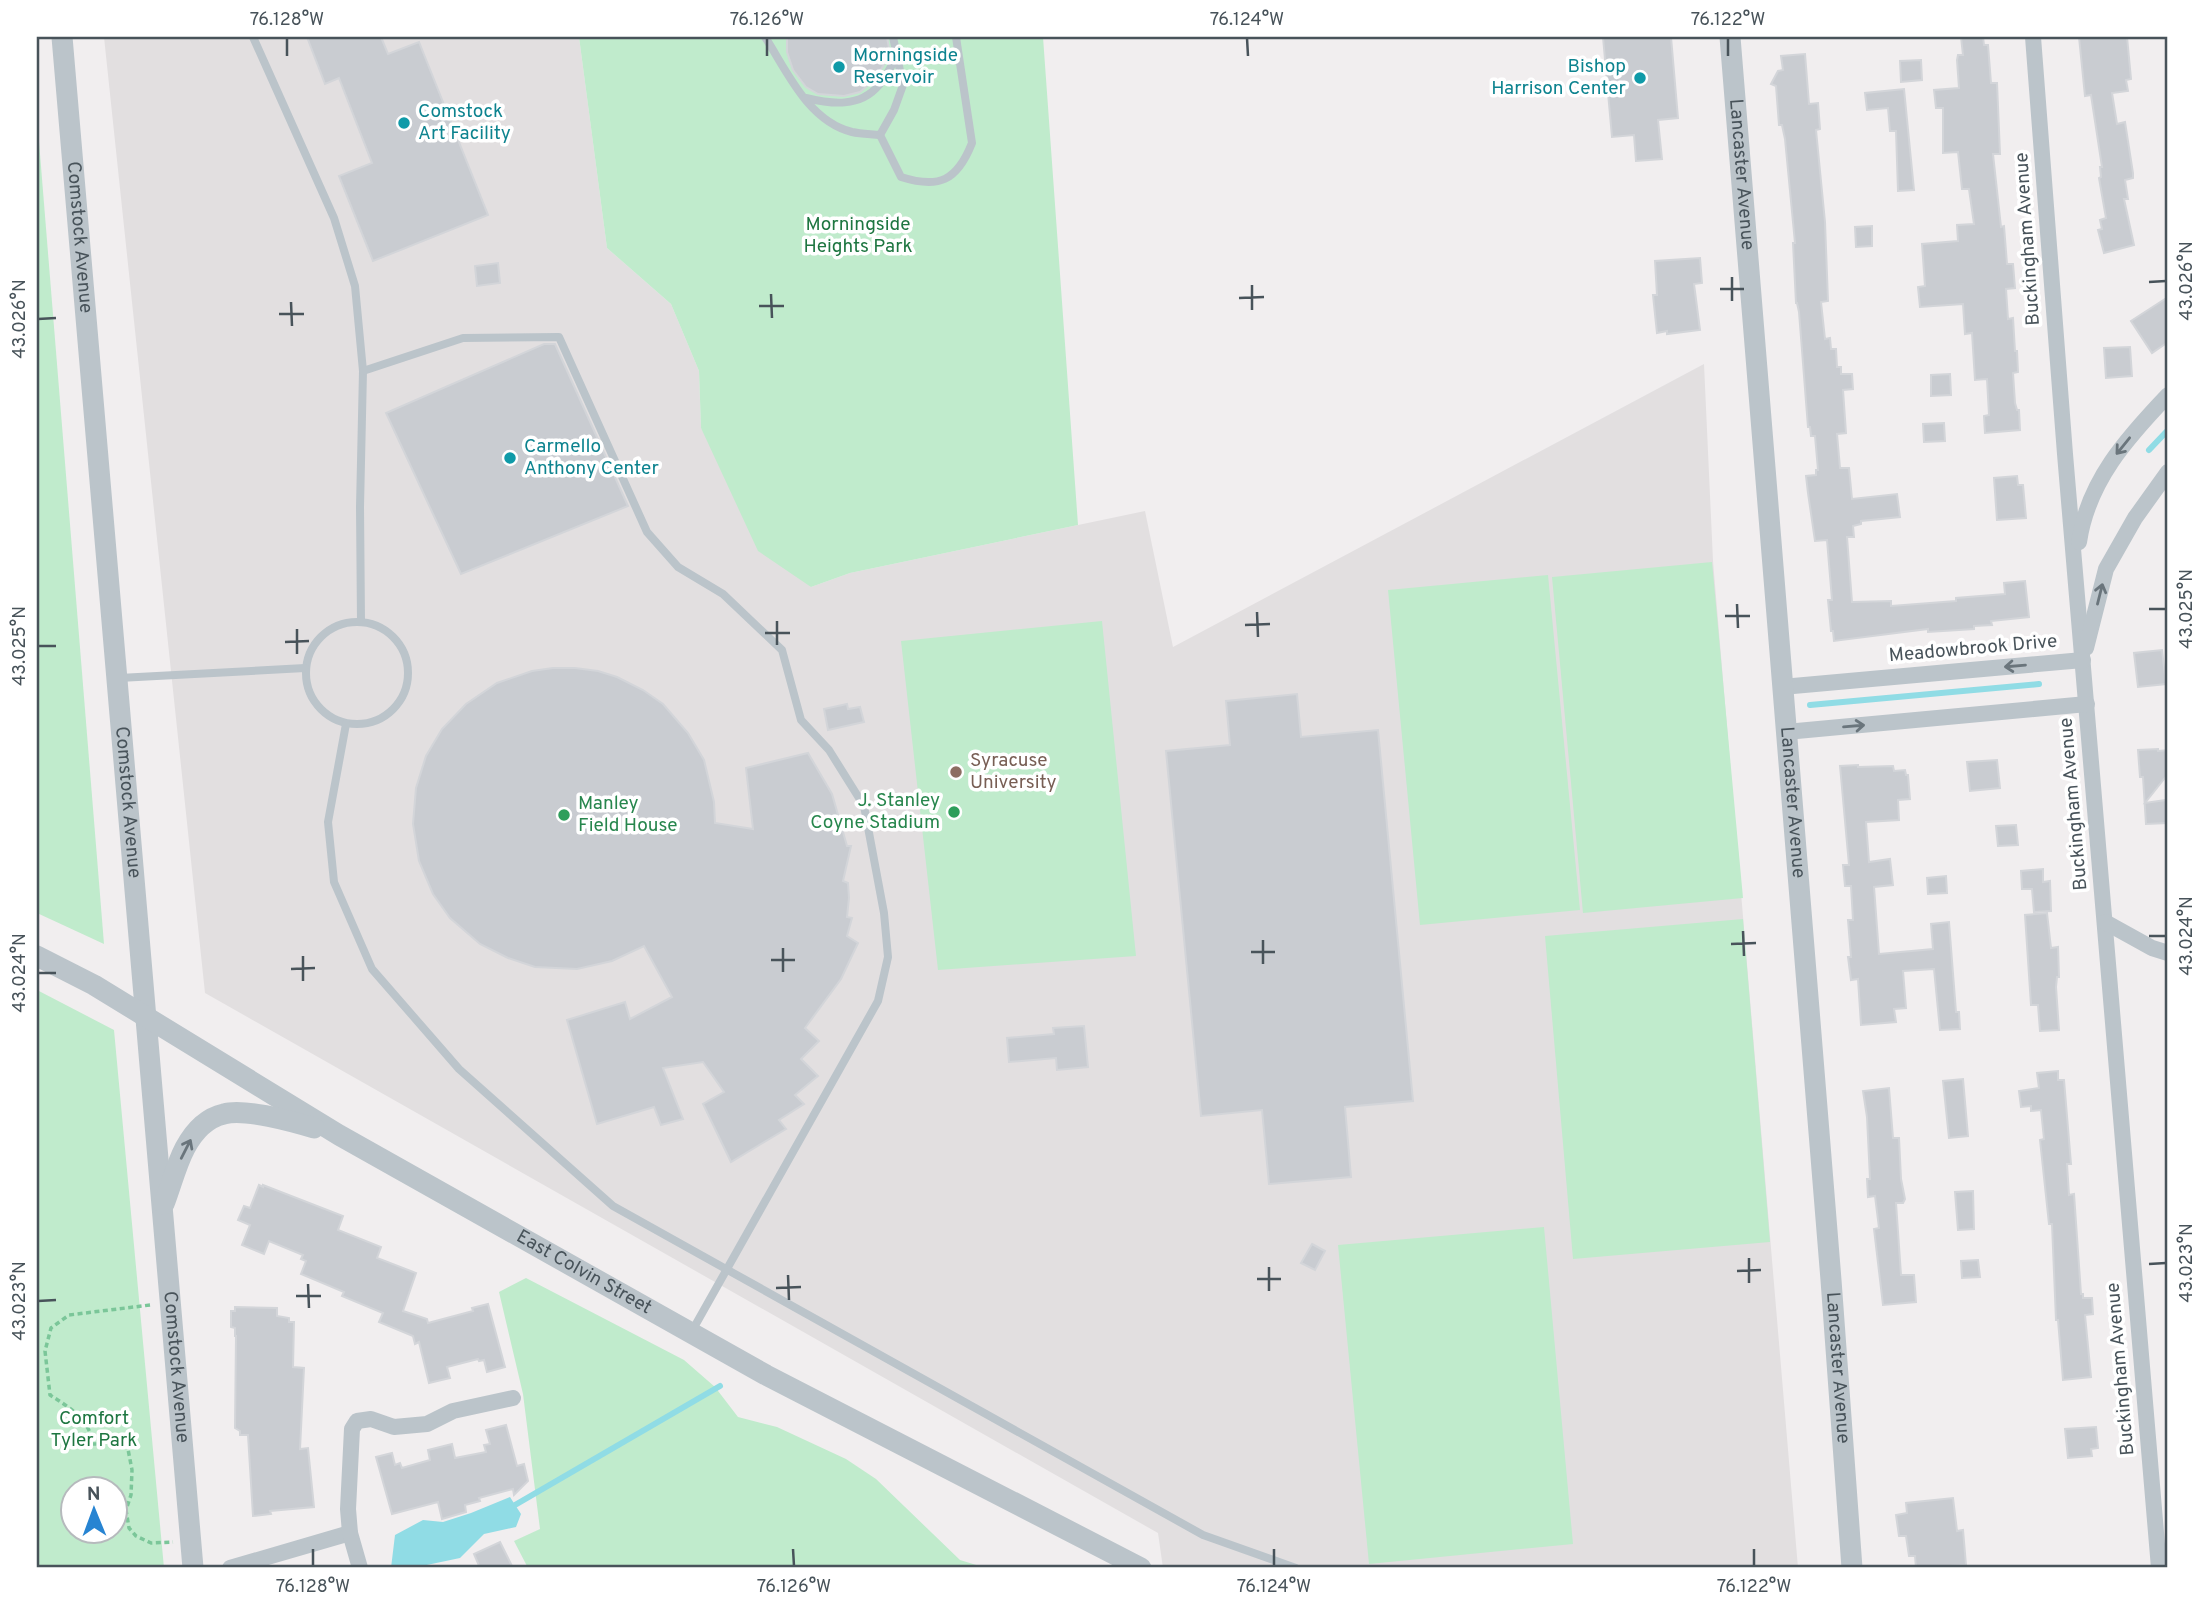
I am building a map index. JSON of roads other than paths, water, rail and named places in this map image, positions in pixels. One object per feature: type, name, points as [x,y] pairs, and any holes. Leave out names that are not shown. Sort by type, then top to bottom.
[{"type":"street","name":"Comstock Avenue","points":[[62,37],[193,1568]]},
{"type":"street","name":"Lancaster Avenue","points":[[1730,37],[1852,1568]]},
{"type":"street","name":"Buckingham Avenue","points":[[2033,37],[2159,1568]]},
{"type":"street","points":[[2075,568],[2082,522],[2090,498],[2111,461],[2168,395]]},
{"type":"street","name":"Meadowbrook Drive","points":[[1782,687],[2083,660],[2106,569],[2135,518],[2168,472]]},
{"type":"street","points":[[1786,732],[2087,704]]},
{"type":"street","points":[[2105,922],[2152,948],[2168,953]]},
{"type":"street","name":"East Colvin Street","points":[[37,956],[94,985],[339,1135],[766,1375],[1141,1568]]},
{"type":"street","points":[[161,1213],[184,1150],[199,1127],[224,1113],[280,1120],[339,1135]]},
{"type":"street","points":[[360,1568],[350,1533],[348,1508],[352,1429],[357,1421],[371,1419],[394,1427],[427,1424],[453,1412],[513,1398]]},
{"type":"street","points":[[230,1568],[350,1533]]},
{"type":"lane","points":[[253,37],[334,218],[355,286],[363,371],[361,621]]},
{"type":"lane","points":[[765,37],[803,98],[827,121],[851,132],[880,135]]},
{"type":"lane","points":[[880,135],[894,110],[903,85],[893,37]]},
{"type":"lane","points":[[880,135],[901,177],[919,183],[939,182],[949,178],[958,168],[972,143],[956,37]]},
{"type":"lane","points":[[803,98],[831,104],[864,98],[879,86],[897,57]]},
{"type":"lane","points":[[363,371],[463,338],[559,337],[647,531],[678,567],[723,594],[782,650],[801,720],[829,750],[864,806],[884,913],[888,957],[878,1001],[691,1333]]},
{"type":"lane","points":[[361,621],[372,623],[391,634],[403,648],[407,659],[408,682],[402,699],[394,709],[377,721],[355,725],[334,720],[319,708],[309,693],[305,668],[307,657],[319,637],[346,622],[361,621]]},
{"type":"lane","points":[[116,679],[305,668]]},
{"type":"lane","points":[[346,724],[328,822],[334,882],[372,969],[460,1069],[613,1206],[1203,1535],[1296,1568]]},
{"type":"water","points":[[510,1497],[521,1514],[516,1527],[484,1534],[460,1558],[419,1568],[391,1568],[395,1535],[423,1520],[443,1522]]},
{"type":"waterway","points":[[2149,450],[2168,430]]},
{"type":"waterway","points":[[1810,705],[2039,684]]},
{"type":"waterway","points":[[515,1505],[720,1386]]},
{"type":"place","name":"Morningside Reservoir","points":[[839,67]]},
{"type":"place","name":"Bishop Harrison Center","points":[[1640,78]]},
{"type":"place","name":"Comstock Art Facility","points":[[404,123]]},
{"type":"place","name":"Carmello Anthony Center","points":[[510,458]]},
{"type":"place","name":"Syracuse University","points":[[956,772]]},
{"type":"place","name":"J. Stanley Coyne Stadium","points":[[954,812]]},
{"type":"place","name":"Manley Field House","points":[[564,815]]},
{"type":"park label","name":"Morningside Heights Park","points":[[858,236]]},
{"type":"park label","name":"Comfort Tyler Park","points":[[94,1430]]}]
